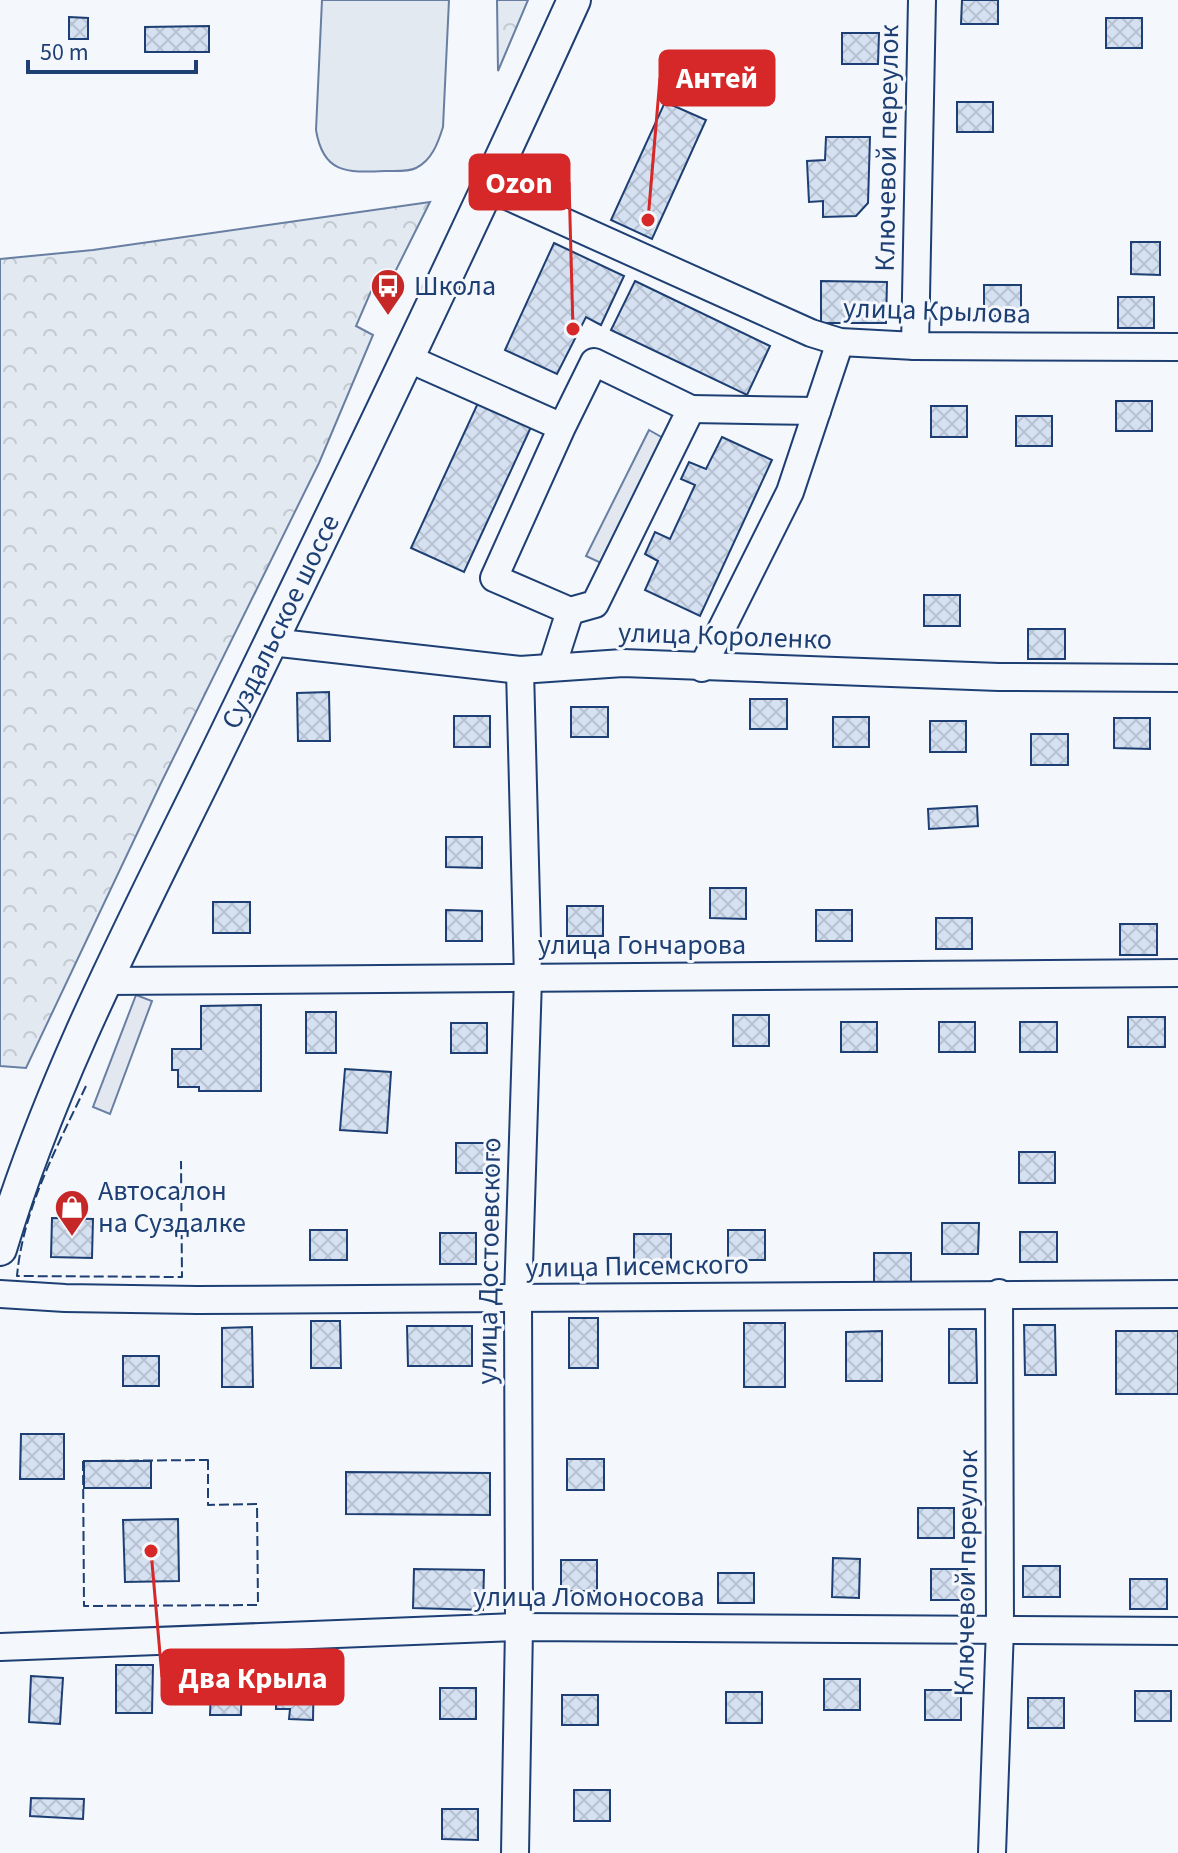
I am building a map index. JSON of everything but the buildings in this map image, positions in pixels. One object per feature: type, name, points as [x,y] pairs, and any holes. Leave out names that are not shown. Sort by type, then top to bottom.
[{"type":"main road","name":"Суздальское шоссе","points":[[0,1249],[50,1104],[106,981],[407,358],[574,0]]},
{"type":"street","name":"Ключевой переулок","points":[[915,346],[922,0]]},
{"type":"street","name":"улица Крылова","points":[[487,187],[811,333],[840,342],[915,346],[1178,347]]},
{"type":"street","points":[[702,668],[790,492],[840,342]]},
{"type":"street","points":[[407,358],[562,427]]},
{"type":"street","points":[[691,409],[595,604],[570,611],[494,578],[594,362],[691,409],[817,411]]},
{"type":"street","points":[[552,667],[570,611]]},
{"type":"street","name":"улица Короленко","points":[[271,642],[520,670],[623,663],[999,677],[1178,678]]},
{"type":"street","name":"улица Достоевского","points":[[515,1853],[519,1627],[518,1299],[528,978],[520,670]]},
{"type":"street","name":"улица Гончарова","points":[[106,981],[1178,973]]},
{"type":"street","name":"Ключевой переулок","points":[[992,1853],[1000,1628],[999,1293]]},
{"type":"street","name":"улица Писемского","points":[[0,1294],[79,1299],[1178,1294]]},
{"type":"street","name":"улица Ломоносова","points":[[0,1647],[519,1627],[1178,1631]]},
{"type":"green space","points":[[322,0],[449,0],[443,127],[430,156],[422,165],[401,171],[348,170],[338,167],[324,155],[316,130]]},
{"type":"green space","points":[[497,0],[528,0],[498,71]]},
{"type":"green space","points":[[430,202],[391,280],[378,275],[356,326],[373,335],[319,463],[161,783],[26,1068],[0,1066],[0,259],[93,250]]},
{"type":"shaded area","points":[[649,430],[663,438],[601,563],[586,556]]},
{"type":"shaded area","points":[[136,995],[152,1001],[110,1114],[93,1107]]},
{"type":"fence","points":[[86,1086],[34,1203],[20,1251],[17,1276],[182,1277],[181,1161]]},
{"type":"fence","points":[[208,1460],[208,1505],[257,1504],[258,1605],[84,1606],[83,1461],[208,1460]]},
{"type":"place","name":"Антей","points":[[648,220]]},
{"type":"place","name":"Школа","points":[[388,317]]},
{"type":"place","name":"Ozon","points":[[573,329]]},
{"type":"place","name":"Автосалон на Суздалке","points":[[72,1238]]},
{"type":"place","name":"Два Крыла","points":[[151,1551]]}]
